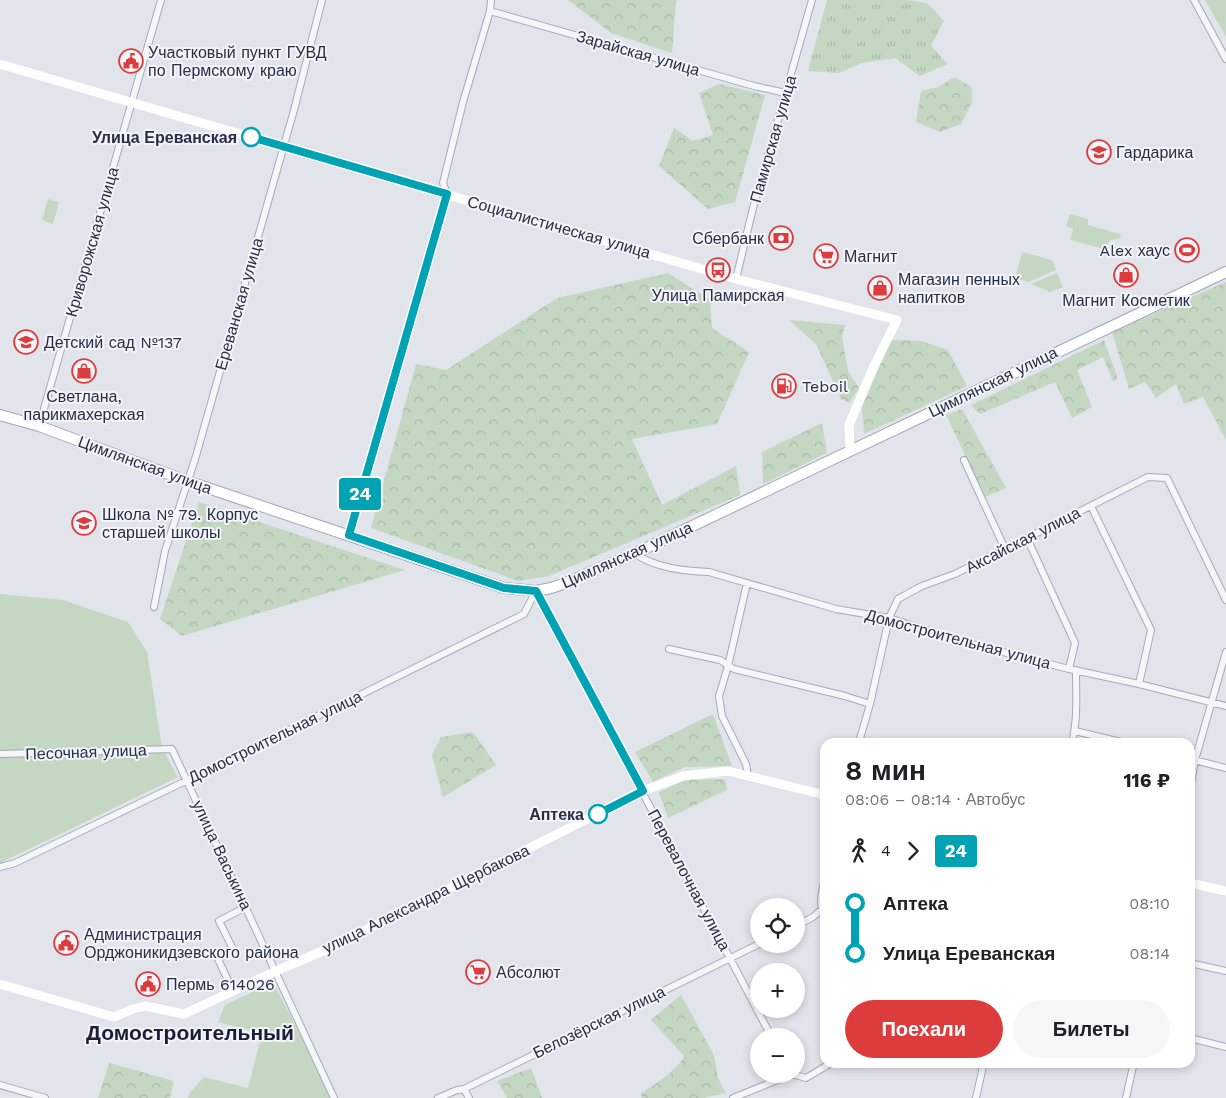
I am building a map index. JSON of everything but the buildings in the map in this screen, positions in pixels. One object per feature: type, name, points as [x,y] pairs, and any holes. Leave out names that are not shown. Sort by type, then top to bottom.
[{"type":"main road","name":"Цимлянская улица","points":[[0,415],[39,426],[188,481],[504,588],[536,591],[563,584],[634,553],[1226,272]]},
{"type":"street","name":"Криворожская улица","points":[[39,426],[161,0]]},
{"type":"street","name":"Ереванская улица","points":[[154,606],[165,551],[188,481],[284,146],[322,0]]},
{"type":"street","points":[[349,535],[447,194],[443,183],[463,102],[490,11],[491,0]]},
{"type":"street","name":"Памирская улица","points":[[736,279],[812,0]]},
{"type":"street","points":[[1194,0],[1226,59]]},
{"type":"street","name":"Зарайская улица","points":[[490,11],[786,93]]},
{"type":"street","name":"Социалистическая улица","points":[[0,64],[736,279],[897,320],[873,368],[849,425],[850,451]]},
{"type":"street","points":[[740,259],[748,261]]},
{"type":"street","points":[[964,460],[1005,549]]},
{"type":"street","name":"Аксайская улица","points":[[860,738],[870,704],[889,618],[898,599],[922,586],[955,574],[1148,477],[1167,478],[1226,600]]},
{"type":"street","points":[[1091,506],[1151,630],[1139,684]]},
{"type":"street","points":[[1027,538],[1075,643],[1072,669],[1077,701],[1073,738]]},
{"type":"street","name":"Домостроительная улица","points":[[634,553],[645,561],[687,571],[709,572],[836,609],[889,618],[964,642],[1226,706]]},
{"type":"street","points":[[747,583],[728,666],[719,696],[722,716],[746,764],[748,776]]},
{"type":"street","name":"Домостроительная улица","points":[[0,867],[15,863],[187,780],[524,614],[536,591]]},
{"type":"street","name":"Перевалочная улица","points":[[536,591],[768,1028]]},
{"type":"street","points":[[669,649],[720,660],[734,669],[845,696],[870,704]]},
{"type":"street","points":[[1195,754],[1226,652]]},
{"type":"street","points":[[1075,731],[1104,738]]},
{"type":"street","name":"улица Васькина","points":[[172,749],[334,1098]]},
{"type":"street","name":"Песочная улица","points":[[0,754],[172,749]]},
{"type":"street","points":[[1195,760],[1226,768]]},
{"type":"street","name":"улица Александра Щербакова","points":[[0,984],[114,1018],[133,1009],[145,1006],[184,1014],[330,948],[643,791],[683,776],[728,771],[820,794]]},
{"type":"street","points":[[1195,884],[1226,891]]},
{"type":"street","points":[[233,991],[218,959],[233,949],[220,921],[246,907]]},
{"type":"street","points":[[805,921],[820,911]]},
{"type":"street","name":"Белозёрская улица","points":[[438,1098],[464,1088],[750,948]]},
{"type":"street","points":[[1195,964],[1226,971]]},
{"type":"street","points":[[1195,1039],[1226,1047]]},
{"type":"street","points":[[805,1078],[823,1068]]},
{"type":"street","points":[[976,1098],[983,1068]]},
{"type":"street","points":[[1126,1098],[1133,1068]]},
{"type":"street","points":[[733,1098],[769,1083]]},
{"type":"street","points":[[0,1085],[45,1098]]},
{"type":"street","points":[[464,1088],[469,1098]]},
{"type":"green space","points":[[568,0],[678,0],[676,2],[672,53],[611,33]]},
{"type":"green space","points":[[827,0],[906,0],[927,3],[944,21],[931,46],[948,64],[920,76],[895,58],[862,63],[839,73],[808,71]]},
{"type":"green space","points":[[1205,0],[1226,0],[1226,37]]},
{"type":"green space","points":[[954,77],[972,87],[972,102],[961,124],[940,132],[916,122],[921,91],[939,87]]},
{"type":"green space","points":[[719,84],[765,95],[735,202],[708,209],[659,166],[674,128],[693,141],[713,135],[699,93]]},
{"type":"green space","points":[[48,199],[59,202],[53,224],[42,220]]},
{"type":"green space","points":[[1070,214],[1088,219],[1088,225],[1120,234],[1121,238],[1111,240],[1105,247],[1101,248],[1070,240],[1073,229],[1066,226]]},
{"type":"green space","points":[[1022,252],[1052,260],[1056,270],[1028,282],[1018,279],[1016,275]]},
{"type":"green space","points":[[668,273],[710,300],[712,328],[749,352],[717,424],[632,439],[662,505],[736,466],[740,495],[549,576],[518,581],[371,528],[416,364],[446,370],[557,298]]},
{"type":"green space","points":[[1057,273],[1063,287],[1050,292],[1031,284]]},
{"type":"green space","points":[[1226,282],[1226,440],[1203,397],[1184,404],[1176,384],[1156,398],[1145,382],[1129,389],[1112,332]]},
{"type":"green space","points":[[789,320],[845,325],[842,336],[848,371],[859,388],[849,403],[841,399],[816,344]]},
{"type":"green space","points":[[891,340],[921,341],[948,350],[967,386],[864,434],[862,407]]},
{"type":"green space","points":[[1104,340],[1118,379],[1113,381],[1103,357],[1077,370],[1092,407],[1072,418],[1055,382],[980,414],[971,405]]},
{"type":"green space","points":[[962,409],[1006,488],[985,497],[946,415]]},
{"type":"green space","points":[[822,423],[827,453],[763,484],[762,452]]},
{"type":"green space","points":[[199,502],[405,570],[182,636],[160,619]]},
{"type":"green space","points":[[0,594],[63,600],[128,622],[147,652],[162,748],[178,777],[0,863]]},
{"type":"green space","points":[[713,714],[732,766],[684,767],[653,782],[635,752]]},
{"type":"green space","points":[[473,732],[496,765],[443,797],[432,755],[441,737]]},
{"type":"green space","points":[[725,779],[727,790],[668,818],[659,792],[685,780]]},
{"type":"green space","points":[[273,982],[333,1098],[188,1098],[189,1094],[204,1077],[248,1088],[262,1033],[218,1022],[225,1005]]},
{"type":"green space","points":[[681,995],[714,1055],[718,1078],[726,1093],[702,1098],[642,1098],[641,1094],[677,1067],[684,1056],[651,1020]]},
{"type":"green space","points":[[109,1063],[174,1081],[170,1098],[98,1098]]},
{"type":"green space","points":[[531,1068],[542,1098],[507,1098],[497,1081]]},
{"type":"bus line","name":"24","points":[[251,137],[447,194],[349,535],[504,588],[536,591],[643,791],[598,814]]},
{"type":"place","name":"Участковый пункт ГУВД по Пермскому краю","points":[[131,61]]},
{"type":"place","name":"Улица Ереванская","points":[[251,137]]},
{"type":"place","name":"Гардарика","points":[[1099,152]]},
{"type":"place","name":"Сбербанк","points":[[781,238]]},
{"type":"place","name":"Alex хаус","points":[[1187,250]]},
{"type":"place","name":"Магнит","points":[[826,256]]},
{"type":"place","name":"Улица Памирская","points":[[718,270]]},
{"type":"place","name":"Магнит Косметик","points":[[1126,275]]},
{"type":"place","name":"Магазин пенных напитков","points":[[880,288]]},
{"type":"place","name":"Детский сад №137","points":[[26,342]]},
{"type":"place","name":"Светлана, парикмахерская","points":[[84,371]]},
{"type":"place","name":"Teboil","points":[[784,386]]},
{"type":"place","name":"Школа № 79. Корпус старшей школы","points":[[84,523]]},
{"type":"place","name":"Аптека","points":[[598,814]]},
{"type":"place","name":"Администрация Орджоникидзевского района","points":[[66,943]]},
{"type":"place","name":"Абсолют","points":[[478,972]]},
{"type":"place","name":"Пермь 614026","points":[[148,984]]},
{"type":"district","name":"Домостроительный","points":[[190,1032]]}]
